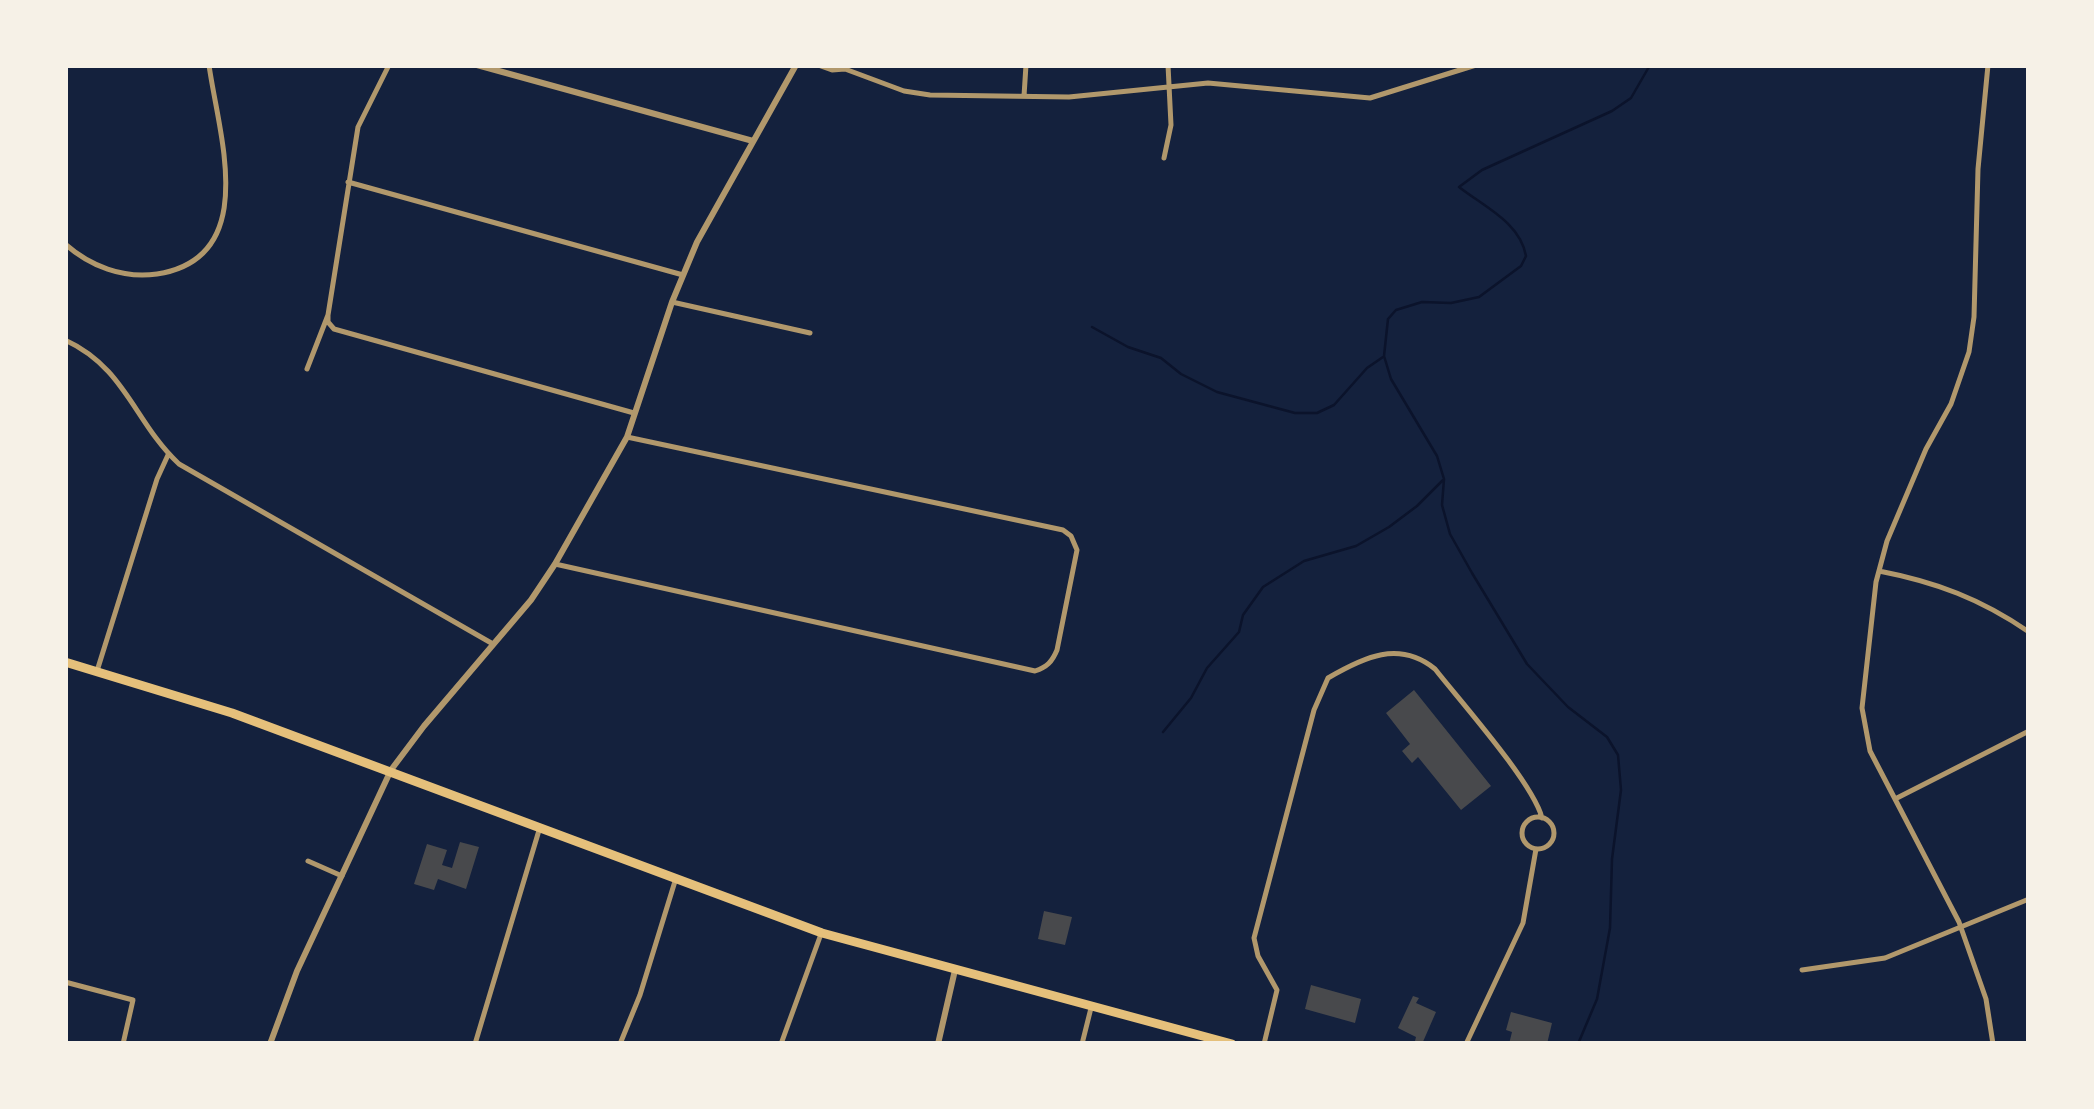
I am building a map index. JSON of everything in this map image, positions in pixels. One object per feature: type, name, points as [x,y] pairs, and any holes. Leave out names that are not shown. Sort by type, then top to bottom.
[{"type":"main road","points":[[65,662],[232,713],[822,932],[1232,1044]]},
{"type":"street","points":[[65,244],[103,268],[137,275],[172,270],[200,254],[211,240],[226,201],[225,145],[209,65]]},
{"type":"street","points":[[389,65],[358,127],[328,322],[334,329],[634,413]]},
{"type":"street","points":[[477,65],[753,142]]},
{"type":"street","points":[[270,1044],[297,971],[391,770],[531,600],[627,437],[672,302],[697,242],[796,65]]},
{"type":"street","points":[[818,65],[832,70],[843,67],[904,91],[930,95],[1068,97],[1222,84],[1370,98],[1476,65]]},
{"type":"street","points":[[1024,96],[1026,65]]},
{"type":"street","points":[[1164,158],[1171,125],[1168,65]]},
{"type":"street","points":[[1988,65],[1978,169],[1974,317],[1969,352],[1951,404],[1899,509],[1879,571],[1862,708],[1870,752],[1962,929],[1986,999],[1993,1044]]},
{"type":"street","points":[[348,182],[683,275]]},
{"type":"street","points":[[672,302],[810,332]]},
{"type":"street","points":[[307,368],[328,315]]},
{"type":"street","points":[[65,340],[110,370],[168,454],[194,474],[493,644]]},
{"type":"street","points":[[555,564],[1035,671],[1046,667],[1057,650],[1076,550],[1071,536],[1063,530],[627,437]]},
{"type":"street","points":[[97,671],[168,454]]},
{"type":"street","points":[[1879,571],[1940,584],[1970,596],[2029,632]]},
{"type":"street","points":[[1264,1044],[1277,990],[1258,956],[1254,938],[1314,710],[1328,678],[1390,652],[1422,658],[1435,669],[1539,805],[1542,818],[1551,824],[1554,834],[1550,844],[1536,849]]},
{"type":"street","points":[[1894,799],[2029,731]]},
{"type":"street","points":[[1536,849],[1524,840],[1523,830],[1528,821],[1542,818]]},
{"type":"street","points":[[474,1044],[540,827]]},
{"type":"street","points":[[1466,1044],[1524,923],[1536,849]]},
{"type":"street","points":[[308,862],[342,876]]},
{"type":"street","points":[[620,1044],[640,995],[676,878]]},
{"type":"street","points":[[1802,970],[1885,958],[2029,899]]},
{"type":"street","points":[[782,1044],[822,932]]},
{"type":"street","points":[[938,1044],[954,970]]},
{"type":"street","points":[[65,982],[133,1000],[123,1044]]},
{"type":"street","points":[[1082,1044],[1092,1006]]},
{"type":"building","points":[[1414,690],[1491,786],[1461,810],[1418,757],[1412,763],[1402,751],[1410,744],[1386,713]]},
{"type":"building","points":[[460,842],[479,847],[466,889],[438,879],[434,890],[414,884],[427,844],[447,850],[442,865],[452,868]]},
{"type":"building","points":[[1044,911],[1072,917],[1065,945],[1038,939]]},
{"type":"building","points":[[1311,985],[1361,999],[1355,1023],[1305,1009]]},
{"type":"building","points":[[1413,996],[1419,998],[1416,1003],[1436,1012],[1422,1044],[1398,1028]]},
{"type":"building","points":[[1511,1012],[1552,1023],[1547,1044],[1509,1044],[1512,1032],[1506,1030]]},
{"type":"waterway","points":[[1578,1044],[1597,999],[1610,928],[1612,859],[1621,790],[1618,755],[1607,737],[1568,707],[1527,664],[1472,573],[1450,534],[1442,505],[1444,479],[1437,456],[1391,379],[1384,356],[1388,319],[1396,310],[1422,302],[1451,303],[1479,297],[1521,266],[1526,256],[1508,224],[1459,187],[1482,170],[1612,111],[1631,98],[1650,65]]},
{"type":"waterway","points":[[1092,327],[1128,347],[1161,358],[1181,374],[1217,392],[1295,413],[1317,413],[1334,405],[1367,368],[1383,357]]},
{"type":"waterway","points":[[1163,732],[1191,698],[1207,668],[1239,632],[1243,615],[1263,587],[1304,561],[1356,546],[1389,527],[1443,480]]}]
